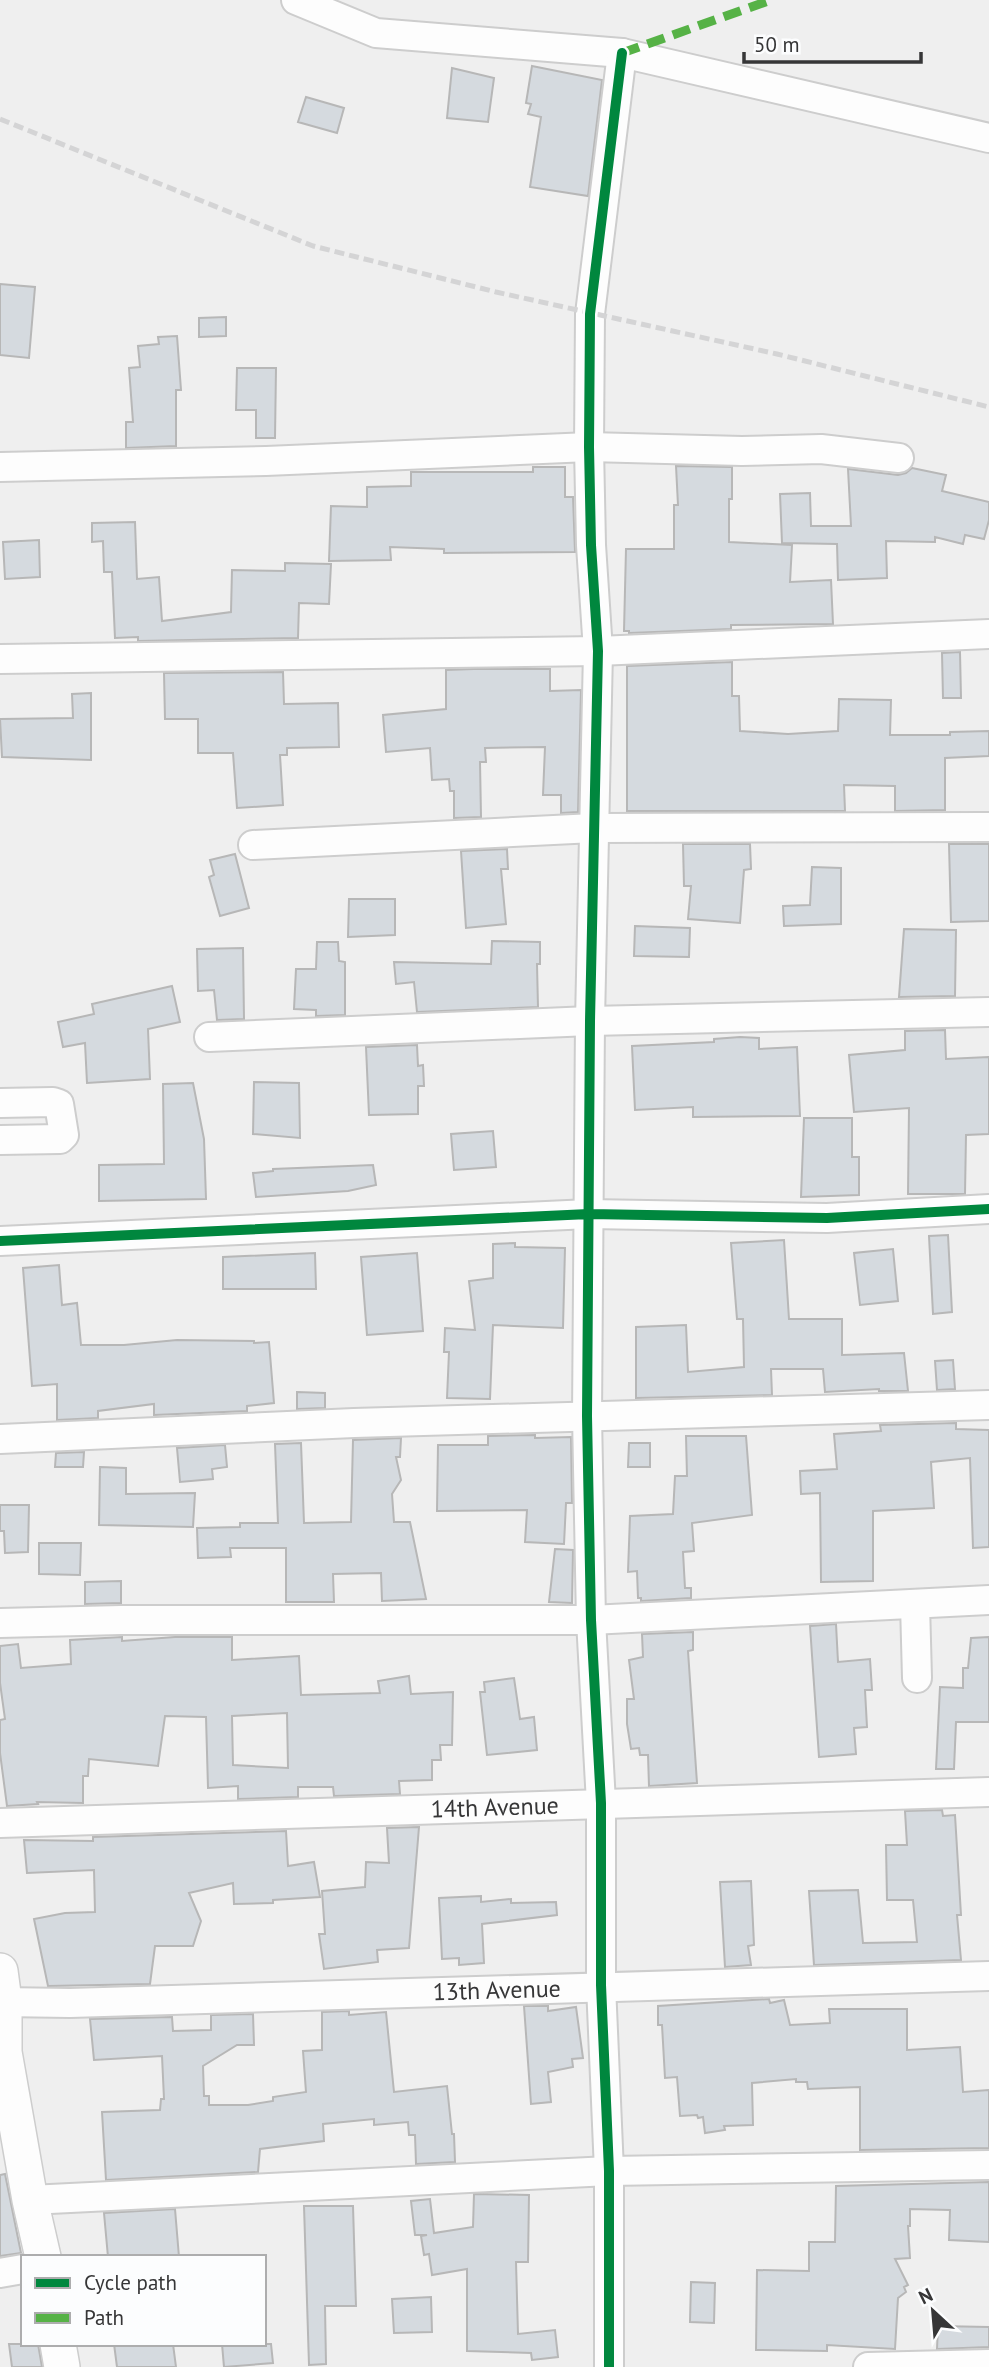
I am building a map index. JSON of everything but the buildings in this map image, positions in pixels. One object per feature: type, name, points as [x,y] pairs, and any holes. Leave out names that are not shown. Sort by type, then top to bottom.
[{"type":"street","points":[[296,0],[376,33],[622,52],[989,138]]},
{"type":"street","points":[[609,2367],[609,2171],[601,1986],[601,1803],[592,1620],[587,1416],[590,1021],[598,651],[591,545],[589,447],[590,314],[622,52]]},
{"type":"street","points":[[0,467],[266,461],[589,447],[741,451],[821,449],[899,458]]},
{"type":"street","points":[[0,659],[598,651],[989,634]]},
{"type":"street","points":[[253,845],[594,828],[989,827]]},
{"type":"street","points":[[209,1037],[590,1021],[989,1012]]},
{"type":"street","points":[[0,1103],[59,1104],[64,1135],[60,1139],[0,1140]]},
{"type":"street","points":[[0,1241],[589,1214],[827,1218],[989,1209]]},
{"type":"street","points":[[0,1439],[99,1433],[587,1416],[989,1405]]},
{"type":"street","points":[[0,1623],[121,1620],[592,1620],[989,1600]]},
{"type":"street","points":[[915,1604],[917,1678]]},
{"type":"street","name":"14th Avenue","points":[[0,1823],[989,1792]]},
{"type":"street","name":"13th Avenue","points":[[1,1992],[70,2003],[989,1976]]},
{"type":"street","points":[[1,1992],[9,2131],[30,2200],[43,2255]]},
{"type":"street","points":[[30,2200],[609,2171],[989,2165]]},
{"type":"street","points":[[0,2273],[21,2269]]},
{"type":"street","points":[[58,2346],[62,2367]]},
{"type":"street","points":[[868,2367],[989,2364]]},
{"type":"railway","points":[[0,119],[313,246],[496,292],[777,354],[989,407]]},
{"type":"marked path","points":[[622,53],[771,0]]},
{"type":"cycle path","points":[[609,2367],[609,2171],[601,1985],[601,1803],[591,1620],[587,1416],[590,1021],[598,651],[591,545],[589,447],[590,314],[622,53]]},
{"type":"cycle path","points":[[0,1241],[589,1214],[827,1218],[989,1209]]}]
